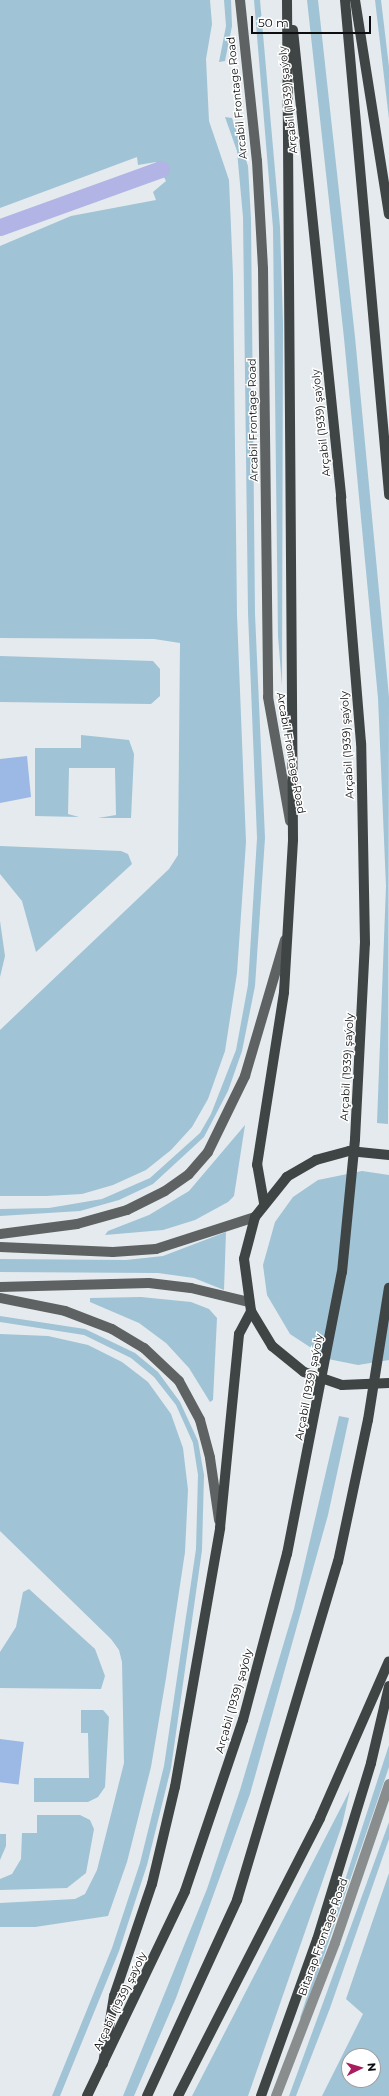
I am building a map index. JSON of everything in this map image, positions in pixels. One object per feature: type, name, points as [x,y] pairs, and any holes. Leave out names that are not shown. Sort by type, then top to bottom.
[{"type":"main road","name":"Arcabil Frontage Road","points":[[240,0],[257,162],[263,269],[268,697],[294,839]]},
{"type":"main road","points":[[264,1203],[257,1165],[284,992],[291,921],[294,839],[287,0]]},
{"type":"main road","name":"Arçabil (1939) şaýoly","points":[[87,2096],[185,1891],[243,1720],[287,1554],[342,1272],[355,1140],[365,943],[361,743],[341,498],[290,0]]},
{"type":"main road","points":[[345,0],[389,495]]},
{"type":"main road","points":[[355,0],[389,214]]},
{"type":"main road","points":[[0,1234],[77,1224],[127,1210],[165,1191],[189,1174],[208,1152],[245,1076],[291,921]]},
{"type":"main road","points":[[389,1155],[349,1151],[316,1160],[287,1177],[264,1203],[256,1217],[244,1259],[250,1306],[272,1346],[304,1372],[342,1386],[389,1383]]},
{"type":"main road","points":[[0,1247],[113,1252],[156,1249],[256,1217]]},
{"type":"main road","points":[[0,1287],[149,1283],[191,1288],[250,1306]]},
{"type":"main road","points":[[147,2096],[237,1900],[338,1562],[368,1420],[389,1288]]},
{"type":"main road","points":[[0,1298],[65,1311],[112,1328],[144,1348],[179,1381],[200,1420],[210,1458],[220,1528]]},
{"type":"main road","points":[[103,2064],[114,1996],[152,1884],[175,1786],[220,1528],[239,1334],[250,1306]]},
{"type":"main road","points":[[178,2096],[320,1818],[389,1661]]},
{"type":"main road","points":[[261,2096],[317,1940],[371,1763],[389,1686]]},
{"type":"street","name":"Bitarap Frontage Road","points":[[276,2096],[335,1943],[389,1784]]},
{"type":"shaded area","points":[[0,0],[210,0],[212,24],[206,59],[209,121],[229,180],[233,275],[237,615],[246,842],[237,973],[225,1051],[208,1099],[192,1127],[171,1150],[146,1170],[113,1185],[82,1194],[46,1196],[0,1196],[0,1030],[169,869],[178,855],[180,643],[154,639],[0,638],[0,246],[71,216],[156,200],[153,192],[166,181],[156,162],[138,165],[137,157],[0,208]]},
{"type":"shaded area","points":[[224,0],[231,0],[232,26],[225,61],[219,62],[226,26]]},
{"type":"shaded area","points":[[254,0],[260,0],[280,227],[283,323],[282,686],[278,636],[273,228]]},
{"type":"shaded area","points":[[307,0],[318,0],[355,337],[389,697],[388,1124],[377,1123],[386,886],[378,698],[344,338]]},
{"type":"shaded area","points":[[375,0],[381,0],[389,67],[389,119]]},
{"type":"shaded area","points":[[225,117],[232,118],[248,166],[251,219],[255,614],[265,838],[255,986],[242,1051],[228,1091],[204,1137],[153,1184],[119,1200],[80,1211],[0,1216],[0,1209],[49,1208],[102,1199],[150,1178],[200,1133],[211,1114],[236,1050],[248,985],[257,838],[248,613],[243,217],[237,151]]},
{"type":"shaded area","points":[[0,656],[153,661],[160,669],[160,696],[151,704],[0,702]]},
{"type":"shaded area","points":[[81,735],[129,740],[134,754],[131,818],[98,818],[116,815],[115,768],[69,768],[68,814],[79,817],[35,816],[35,748],[81,748]]},
{"type":"shaded area","points":[[0,846],[121,851],[128,854],[132,864],[36,952],[22,901],[0,874]]},
{"type":"shaded area","points":[[0,921],[5,956],[0,977]]},
{"type":"shaded area","points":[[245,1125],[234,1196],[228,1202],[195,1220],[163,1230],[105,1235],[108,1231],[149,1215],[189,1191]]},
{"type":"shaded area","points":[[362,1171],[389,1175],[389,1360],[358,1365],[328,1359],[290,1334],[267,1295],[263,1265],[275,1222],[293,1197],[318,1180]]},
{"type":"shaded area","points":[[226,1232],[224,1290],[194,1278],[158,1273],[0,1272],[0,1259],[126,1260],[163,1256]]},
{"type":"shaded area","points":[[141,1297],[191,1302],[209,1309],[217,1318],[213,1400],[210,1402],[189,1368],[166,1343],[139,1323],[90,1302],[90,1298]]},
{"type":"shaded area","points":[[0,1316],[85,1329],[135,1353],[158,1372],[180,1402],[198,1441],[204,1475],[202,1550],[171,1768],[147,1865],[119,1951],[60,2096],[52,2096],[112,1948],[140,1863],[164,1766],[196,1549],[198,1475],[193,1443],[176,1405],[154,1377],[131,1358],[84,1335],[0,1322]]},
{"type":"shaded area","points":[[0,1334],[48,1336],[88,1345],[122,1362],[148,1382],[171,1414],[183,1448],[188,1490],[185,1552],[166,1678],[151,1767],[127,1862],[108,1916],[35,1927],[0,1927],[0,1903],[75,1899],[85,1894],[97,1870],[124,1763],[122,1662],[119,1650],[111,1639],[0,1531]]},
{"type":"shaded area","points":[[339,1416],[349,1418],[328,1515],[250,1794],[176,1998],[134,2096],[123,2096],[207,1889],[240,1790],[294,1609]]},
{"type":"shaded area","points":[[29,1589],[95,1649],[105,1676],[101,1689],[0,1688],[0,1652],[16,1627],[23,1592]]},
{"type":"shaded area","points":[[81,1710],[103,1710],[109,1717],[105,1787],[98,1797],[88,1802],[34,1802],[34,1778],[89,1778],[88,1733],[81,1733]]},
{"type":"shaded area","points":[[389,1745],[389,1767],[302,2019],[300,2018]]},
{"type":"shaded area","points":[[350,1790],[342,1825],[248,2096],[192,2096]]},
{"type":"shaded area","points":[[37,1815],[80,1815],[90,1820],[94,1829],[86,1873],[67,1888],[0,1890],[0,1879],[12,1874],[21,1859],[22,1833],[37,1833]]},
{"type":"shaded area","points":[[389,1822],[389,1839],[330,2008],[296,2096],[289,2096]]},
{"type":"shaded area","points":[[0,1834],[6,1834],[6,1846],[0,1860]]},
{"type":"shaded area","points":[[389,1873],[389,2096],[322,2096],[341,2058],[341,2088],[381,2088],[381,2048],[346,2048],[363,2014],[346,1999]]},
{"type":"building","points":[[27,756],[31,797],[0,803],[0,759]]},
{"type":"building","points":[[0,1739],[24,1742],[19,1785],[0,1782]]},
{"type":"waterway","points":[[0,227],[161,169]]}]
